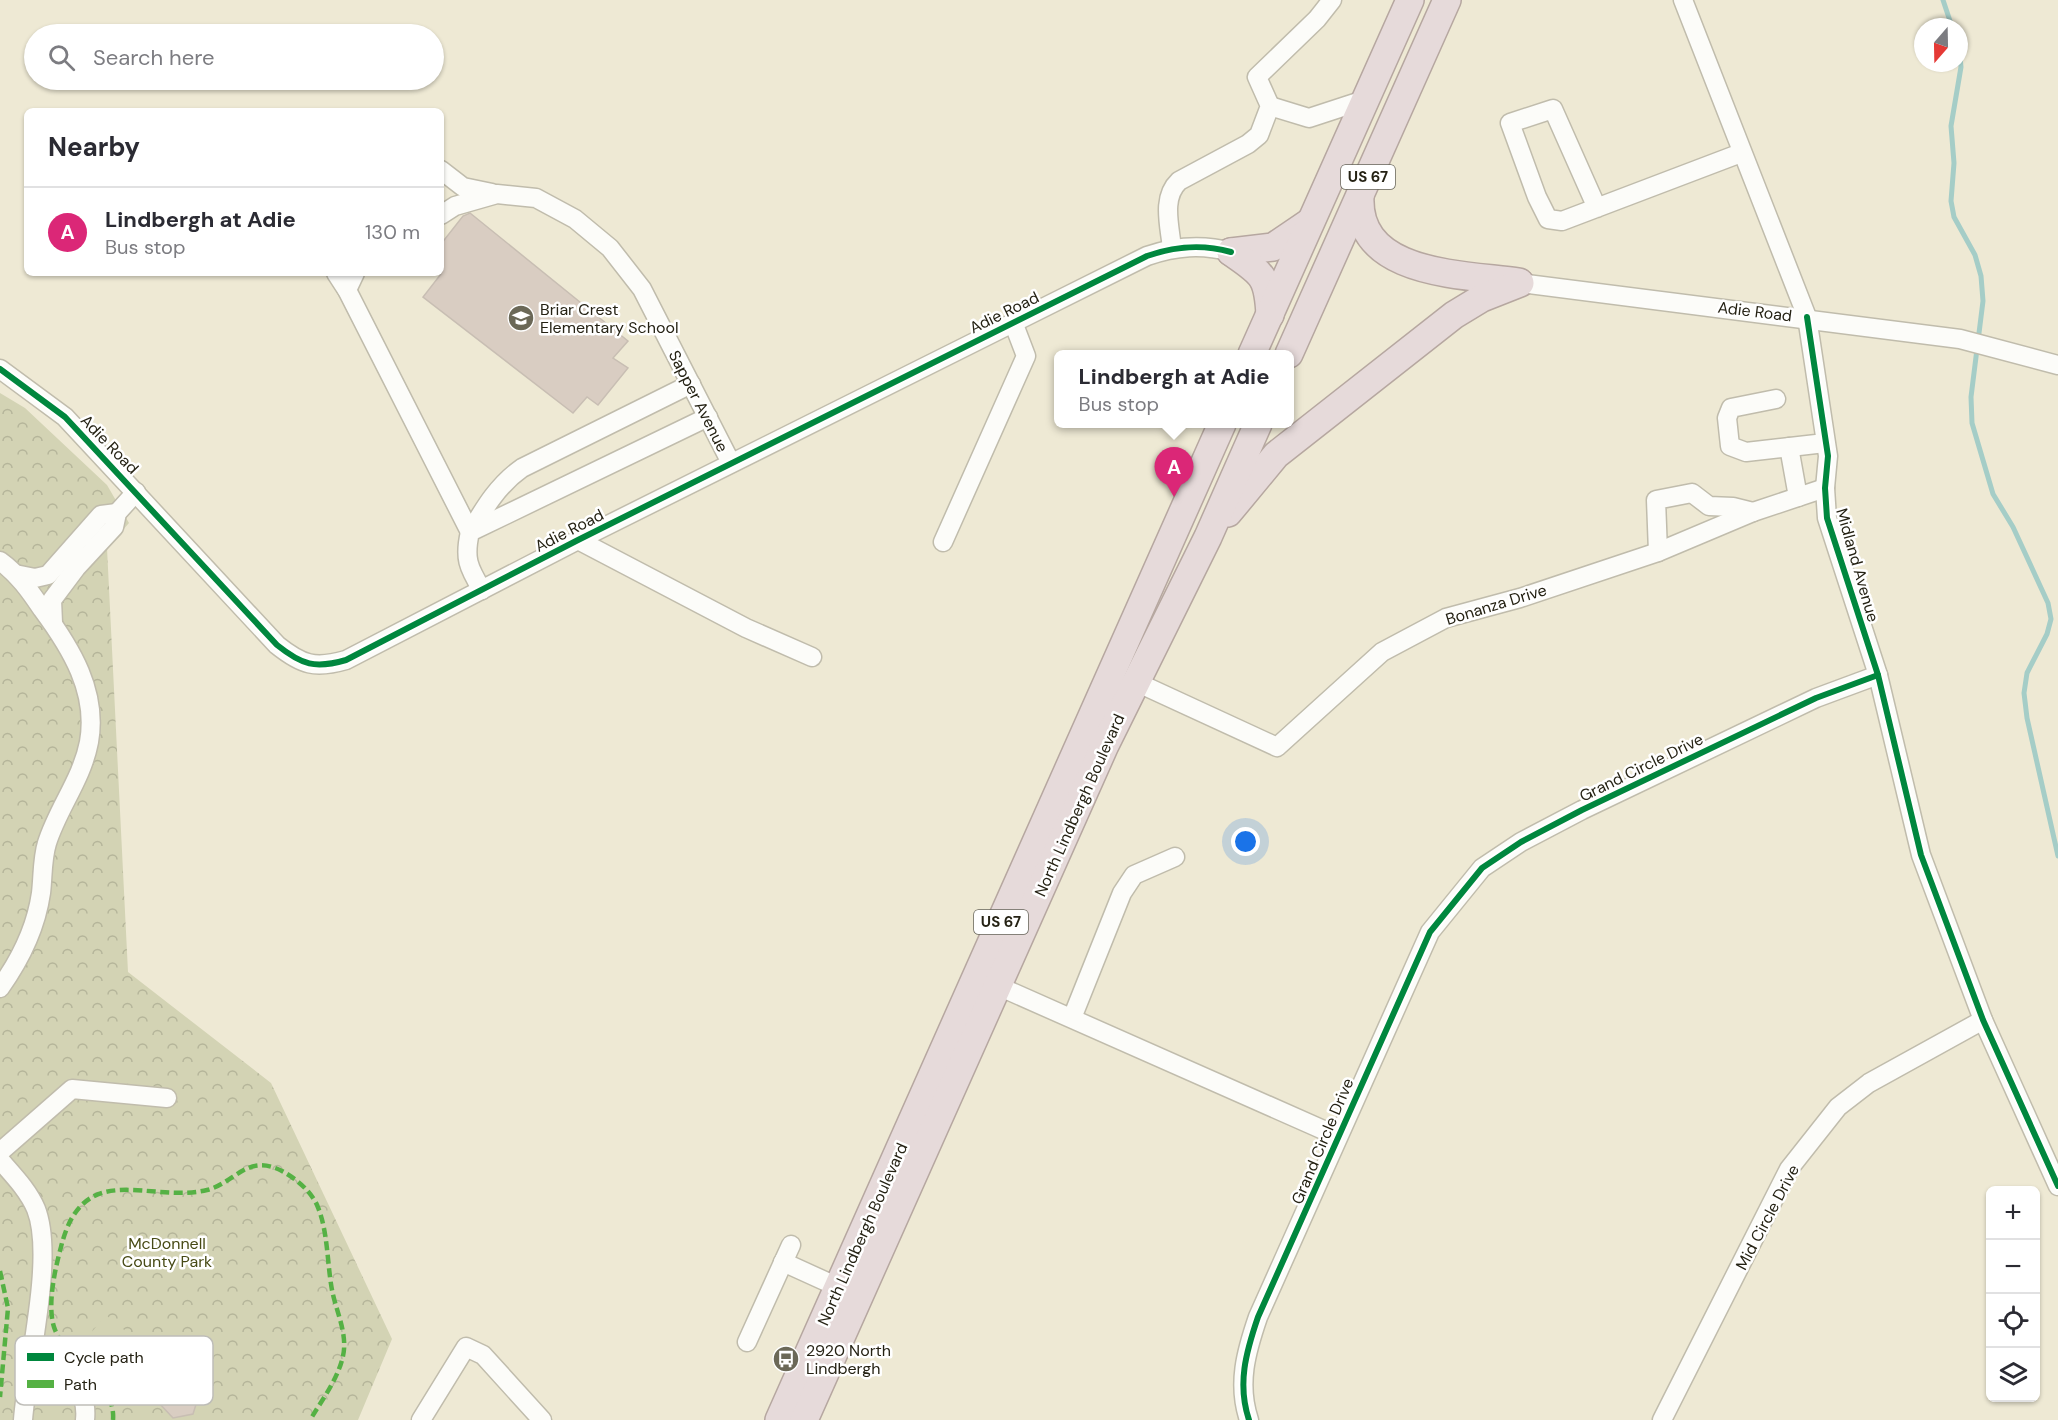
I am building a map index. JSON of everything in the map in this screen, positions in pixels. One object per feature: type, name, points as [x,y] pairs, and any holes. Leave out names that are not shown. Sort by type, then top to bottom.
[{"type":"highway","name":"US 67","points":[[1254,350],[1410,0]]},
{"type":"highway","name":"US 67","points":[[1291,350],[1447,0]]},
{"type":"highway","points":[[1360,196],[1359,212],[1367,235],[1378,248],[1400,261],[1428,269],[1520,282]]},
{"type":"highway","points":[[1231,252],[1273,247],[1311,221]]},
{"type":"highway","points":[[1231,252],[1261,273],[1268,291],[1270,315]]},
{"type":"highway","points":[[1208,537],[1276,454],[1454,315],[1482,298],[1520,282]]},
{"type":"highway","name":"North Lindbergh Boulevard","points":[[779,1420],[1220,428]]},
{"type":"highway","name":"North Lindbergh Boulevard","points":[[804,1420],[1136,682],[1208,537],[1256,428]]},
{"type":"street","points":[[1172,249],[1167,199],[1171,188],[1179,181],[1248,144],[1259,135],[1270,106],[1257,77],[1317,19],[1332,0]]},
{"type":"street","name":"Midland Avenue","points":[[1683,0],[1807,318],[1828,456],[1825,488],[1827,518],[1878,675]]},
{"type":"street","points":[[1270,106],[1309,118],[1364,100]]},
{"type":"street","points":[[1597,207],[1553,109],[1510,123],[1537,197],[1548,219],[1562,221],[1741,153]]},
{"type":"street","name":"Sapper Avenue","points":[[444,172],[463,187],[497,194],[536,198],[575,219],[610,248],[642,289],[731,463]]},
{"type":"street","points":[[448,211],[497,194]]},
{"type":"street","name":"Adie Road","points":[[0,369],[65,417],[277,645],[304,662],[321,666],[346,660],[578,540],[1147,256],[1200,245],[1231,252]]},
{"type":"street","points":[[338,276],[470,532]]},
{"type":"street","points":[[347,290],[354,276]]},
{"type":"street","name":"Adie Road","points":[[1520,282],[1960,339],[2058,365]]},
{"type":"street","points":[[943,542],[1026,356],[1013,322]]},
{"type":"street","points":[[482,590],[470,570],[465,552],[470,532],[492,497],[507,479],[522,468],[691,384]]},
{"type":"street","points":[[1776,399],[1731,408],[1727,418],[1727,437],[1730,446],[1737,451],[1826,443]]},
{"type":"street","points":[[470,532],[708,417]]},
{"type":"street","points":[[1789,447],[1798,497]]},
{"type":"street","name":"Bonanza Drive","points":[[1136,682],[1277,747],[1382,652],[1446,618],[1520,598],[1658,552],[1753,512],[1825,488]]},
{"type":"street","points":[[53,623],[52,600],[76,568],[114,527],[117,513],[136,492]]},
{"type":"street","points":[[1658,552],[1656,501],[1692,494],[1709,506],[1733,507],[1753,512]]},
{"type":"street","points":[[15,574],[34,578],[48,575],[101,515],[117,513]]},
{"type":"street","points":[[578,540],[746,628],[812,657]]},
{"type":"street","points":[[0,561],[15,574],[67,643],[83,677],[92,716],[83,765],[46,844],[40,895],[31,932],[15,967],[0,988]]},
{"type":"street","points":[[1878,675],[1921,855],[1983,1020],[2058,1186]]},
{"type":"street","name":"Grand Circle Drive","points":[[1249,1420],[1243,1394],[1245,1356],[1258,1317],[1430,932],[1482,868],[1521,842],[1582,810],[1816,698],[1878,675]]},
{"type":"street","points":[[1072,1018],[1122,893],[1134,875],[1175,857]]},
{"type":"street","name":"Grand Circle Drive","points":[[998,986],[1337,1136]]},
{"type":"street","name":"Mid Circle Drive","points":[[1662,1420],[1789,1169],[1838,1107],[1869,1083],[1983,1020]]},
{"type":"street","points":[[0,1152],[72,1089],[167,1098]]},
{"type":"street","points":[[0,1160],[19,1182],[35,1207],[41,1226],[39,1299],[34,1336]]},
{"type":"street","points":[[747,1342],[790,1245]]},
{"type":"street","points":[[783,1262],[838,1287]]},
{"type":"street","points":[[421,1420],[466,1347],[483,1355],[542,1420]]},
{"type":"street","points":[[23,1420],[25,1405]]},
{"type":"street","points":[[85,1405],[85,1420]]},
{"type":"green space","name":"McDonnell County Park","points":[[0,393],[25,408],[107,485],[129,523],[107,548],[128,972],[271,1083],[392,1339],[358,1420],[0,1420]]},
{"type":"green space","points":[[106,1315],[132,1336],[90,1336]]},
{"type":"building","points":[[470,213],[628,341],[613,358],[628,368],[598,405],[587,397],[573,413],[423,297],[439,276],[444,276],[444,240],[463,216]]},
{"type":"building","points":[[161,1405],[196,1405],[193,1414],[173,1418]]},
{"type":"waterway","points":[[1943,0],[1949,18]]},
{"type":"waterway","points":[[1960,72],[1951,126],[1954,163],[1951,201],[1954,217],[1975,255],[1981,276],[1983,301],[1971,397],[1972,423],[1993,494],[2013,527],[2048,603],[2051,619],[2047,634],[2027,673],[2024,693],[2027,718],[2058,856]]},
{"type":"marked path","points":[[58,1336],[51,1308],[54,1276],[71,1219],[85,1202],[102,1193],[120,1190],[185,1193],[207,1190],[250,1167],[270,1166],[282,1171],[302,1185],[317,1205],[327,1247],[332,1290],[343,1331],[343,1356],[337,1373],[310,1420]]},
{"type":"marked path","points":[[0,1271],[8,1308],[0,1397]]},
{"type":"marked path","points":[[112,1405],[113,1420]]},
{"type":"cycle path","points":[[0,369],[65,417],[277,645],[302,661],[326,664],[346,660],[578,540],[1147,256],[1189,247],[1231,252]]},
{"type":"cycle path","points":[[1807,317],[1828,456],[1825,488],[1827,518],[1878,675],[1921,855],[1983,1020],[2058,1186]]},
{"type":"cycle path","points":[[1249,1420],[1245,1407],[1244,1368],[1258,1317],[1430,932],[1482,868],[1521,842],[1582,810],[1816,698],[1878,675]]},
{"type":"place","name":"Briar Crest Elementary School","points":[[521,318]]},
{"type":"place","name":"Lindbergh at Adie","points":[[1174,497]]},
{"type":"place","name":"2920 North Lindbergh","points":[[786,1359]]}]
